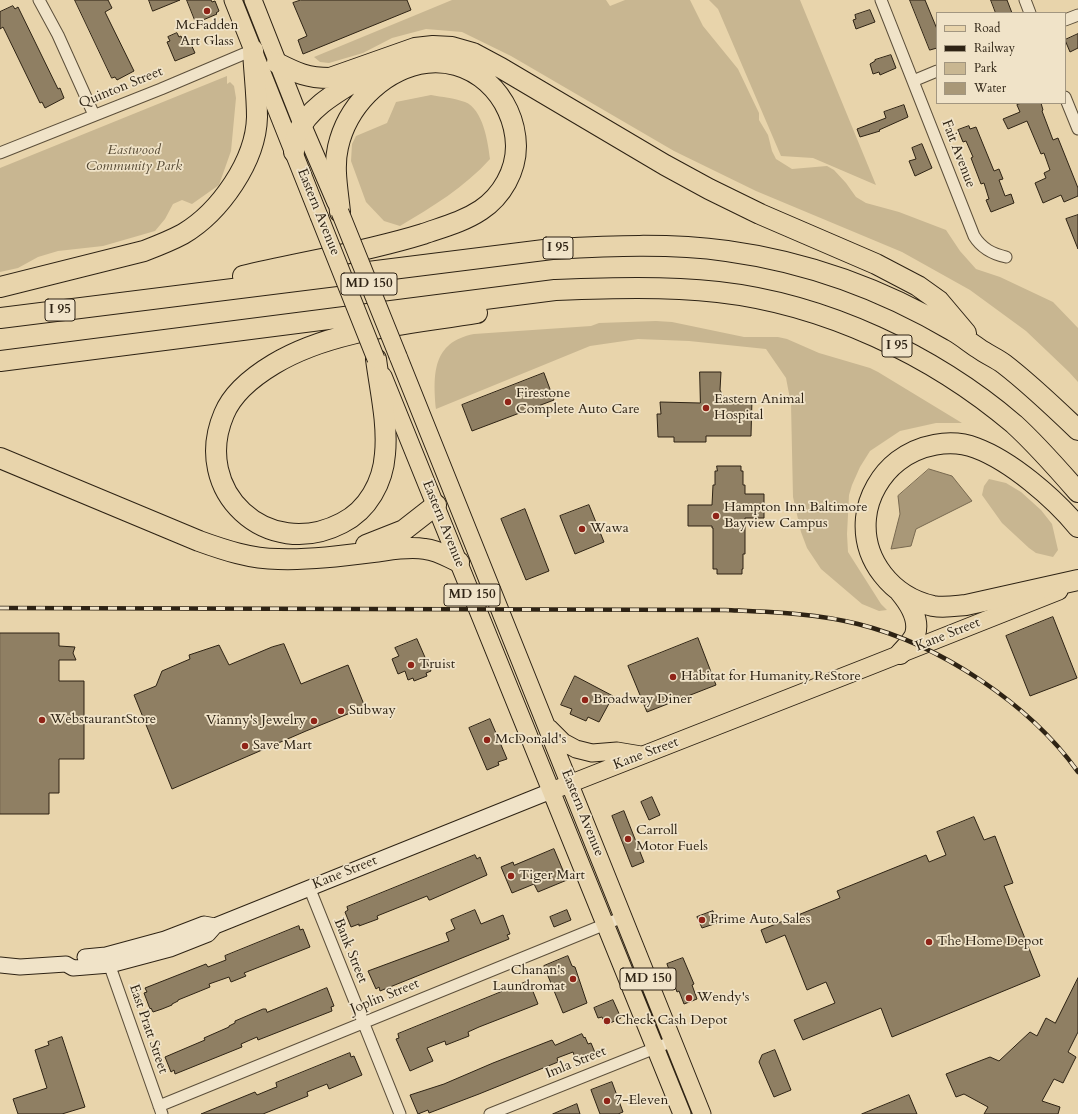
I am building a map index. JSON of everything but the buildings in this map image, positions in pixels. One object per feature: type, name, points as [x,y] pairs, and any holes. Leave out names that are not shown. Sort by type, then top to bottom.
[{"type":"highway","points":[[277,63],[299,74],[315,78],[330,78],[415,48],[433,46],[452,47],[473,53],[501,68],[652,158],[709,189],[760,214],[876,264],[918,286],[939,301],[979,349]]},
{"type":"highway","points":[[0,287],[151,248],[165,243],[184,233],[200,221],[217,205],[233,186],[245,164],[253,142],[257,118],[253,50]]},
{"type":"highway","points":[[294,152],[296,135],[302,124],[312,112],[326,101],[398,54]]},
{"type":"highway","points":[[120,303],[377,246],[408,238],[469,218],[496,198],[506,185],[513,168],[516,152],[516,134],[510,114],[500,96],[489,83],[472,71],[451,64],[420,64],[404,69],[386,78],[371,89],[356,107],[344,126],[338,147],[336,165],[340,212]]},
{"type":"highway","name":"I 95","points":[[0,318],[552,249],[620,246],[672,247],[726,251],[775,260],[821,272],[864,287],[908,307],[954,332],[1002,363],[1037,391],[1078,430]]},
{"type":"highway","name":"I 95","points":[[0,361],[555,290],[620,287],[672,288],[719,292],[766,300],[802,309],[891,342],[931,365],[975,394],[1014,425],[1048,458],[1078,492]]},
{"type":"highway","points":[[376,359],[386,432],[385,455],[382,473],[375,490],[366,504],[352,518],[334,528],[317,533],[299,535],[279,533],[258,524],[242,512],[228,496],[220,478],[217,460],[217,436],[224,413],[238,392],[254,378],[275,364],[302,350],[355,333],[556,301],[672,288]]},
{"type":"highway","points":[[900,654],[911,642],[915,634],[914,611],[900,592],[884,576],[872,555],[866,537],[866,517],[871,498],[879,481],[891,467],[905,456],[921,448],[939,444],[958,444],[975,447],[994,457],[1020,474],[1047,495],[1078,527]]},
{"type":"highway","points":[[0,458],[198,541],[253,557],[278,559],[336,556],[407,548],[425,549],[440,553],[459,562]]},
{"type":"highway","points":[[336,556],[404,530],[436,505]]},
{"type":"highway","points":[[900,592],[918,601],[934,606],[949,607],[966,605],[1078,580]]},
{"type":"main road","name":"Eastern Avenue","points":[[233,0],[376,359],[682,1114]]},
{"type":"main road","name":"Eastern Avenue","points":[[254,0],[277,63],[340,212],[455,496],[702,1114]]},
{"type":"main road","points":[[436,505],[455,496]]},
{"type":"main road","name":"Kane Street","points":[[0,965],[20,967],[66,964],[71,958],[108,960],[204,924],[215,926],[570,783],[1078,583]]},
{"type":"main road","points":[[547,726],[563,742],[576,749],[592,753],[617,751],[643,755]]},
{"type":"street","points":[[39,0],[78,77],[94,116]]},
{"type":"street","name":"Fait Avenue","points":[[881,0],[974,236],[978,243],[984,248],[1006,257]]},
{"type":"street","points":[[1025,0],[1030,12]]},
{"type":"street","points":[[1066,20],[1078,14]]},
{"type":"street","name":"Quinton Street","points":[[0,153],[161,89],[253,50]]},
{"type":"street","points":[[913,81],[936,71]]},
{"type":"street","points":[[1066,95],[1078,103]]},
{"type":"street","points":[[1066,99],[1078,129]]},
{"type":"street","name":"Bank Street","points":[[309,887],[400,1114]]},
{"type":"street","name":"Joplin Street","points":[[160,1110],[363,1023],[623,917]]},
{"type":"street","name":"East Pratt Street","points":[[108,960],[160,1110]]},
{"type":"street","name":"Imla Street","points":[[490,1114],[673,1041]]},
{"type":"green space","points":[[452,0],[606,0],[610,6],[625,0],[690,0],[703,26],[738,69],[759,113],[759,120],[768,135],[772,151],[776,159],[792,169],[827,166],[834,170],[856,197],[866,203],[899,212],[946,230],[960,251],[976,269],[1000,277],[1053,302],[1078,328],[1078,382],[1026,331],[970,290],[902,252],[756,191],[674,151],[511,56],[462,32],[426,29],[392,38],[363,53],[329,63],[320,62],[314,57]]},
{"type":"green space","points":[[709,0],[800,0],[876,185],[813,158],[781,156],[718,9]]},
{"type":"green space","name":"Eastwood Community Park","points":[[227,76],[227,84],[230,82],[234,86],[236,98],[231,151],[219,185],[192,204],[182,200],[173,204],[165,219],[155,231],[103,246],[58,251],[38,257],[18,268],[0,272],[0,168]]},
{"type":"green space","points":[[431,95],[465,102],[476,111],[484,127],[490,159],[470,179],[436,204],[400,226],[384,221],[366,202],[351,161],[352,144],[356,136],[387,123],[396,102]]},
{"type":"green space","points":[[656,321],[672,322],[744,337],[778,337],[787,339],[819,353],[870,368],[962,423],[936,423],[900,431],[870,451],[860,467],[852,485],[849,495],[847,534],[848,552],[881,604],[887,610],[879,611],[862,604],[821,569],[807,548],[801,532],[793,497],[791,404],[786,378],[766,349],[689,341],[638,339],[590,346],[436,409],[435,384],[438,362],[443,352],[450,344],[460,338],[474,334],[591,326],[599,323]]},
{"type":"green space","points":[[989,479],[1006,483],[1021,492],[1041,510],[1052,524],[1058,550],[1053,557],[1036,553],[1002,523],[982,495],[984,486]]},
{"type":"water","points":[[929,469],[952,476],[972,501],[916,529],[911,546],[891,549],[900,514],[898,496]]},
{"type":"railway","points":[[0,608],[726,610],[759,611],[825,617],[842,620],[889,633],[920,646],[951,662],[980,680],[1009,701],[1035,723],[1058,747],[1078,772]]},
{"type":"place","name":"McFadden Art Glass","points":[[207,11]]},
{"type":"place","name":"Firestone Complete Auto Care","points":[[508,402]]},
{"type":"place","name":"Eastern Animal Hospital","points":[[706,408]]},
{"type":"place","name":"Hampton Inn Baltimore Bayview Campus","points":[[716,516]]},
{"type":"place","name":"Wawa","points":[[582,529]]},
{"type":"place","name":"Truist","points":[[411,665]]},
{"type":"place","name":"Habitat for Humanity ReStore","points":[[673,677]]},
{"type":"place","name":"Broadway Diner","points":[[585,700]]},
{"type":"place","name":"Subway","points":[[341,711]]},
{"type":"place","name":"WebstaurantStore","points":[[42,720]]},
{"type":"place","name":"Vianny's Jewelry","points":[[314,721]]},
{"type":"place","name":"McDonald's","points":[[487,740]]},
{"type":"place","name":"Save Mart","points":[[245,746]]},
{"type":"place","name":"Carroll Motor Fuels","points":[[628,839]]},
{"type":"place","name":"Tiger Mart","points":[[511,876]]},
{"type":"place","name":"Prime Auto Sales","points":[[702,920]]},
{"type":"place","name":"The Home Depot","points":[[929,942]]},
{"type":"place","name":"Chanan's Laundromat","points":[[573,979]]},
{"type":"place","name":"Wendy's","points":[[689,998]]},
{"type":"place","name":"Check Cash Depot","points":[[607,1021]]},
{"type":"place","name":"7-Eleven","points":[[607,1101]]}]
